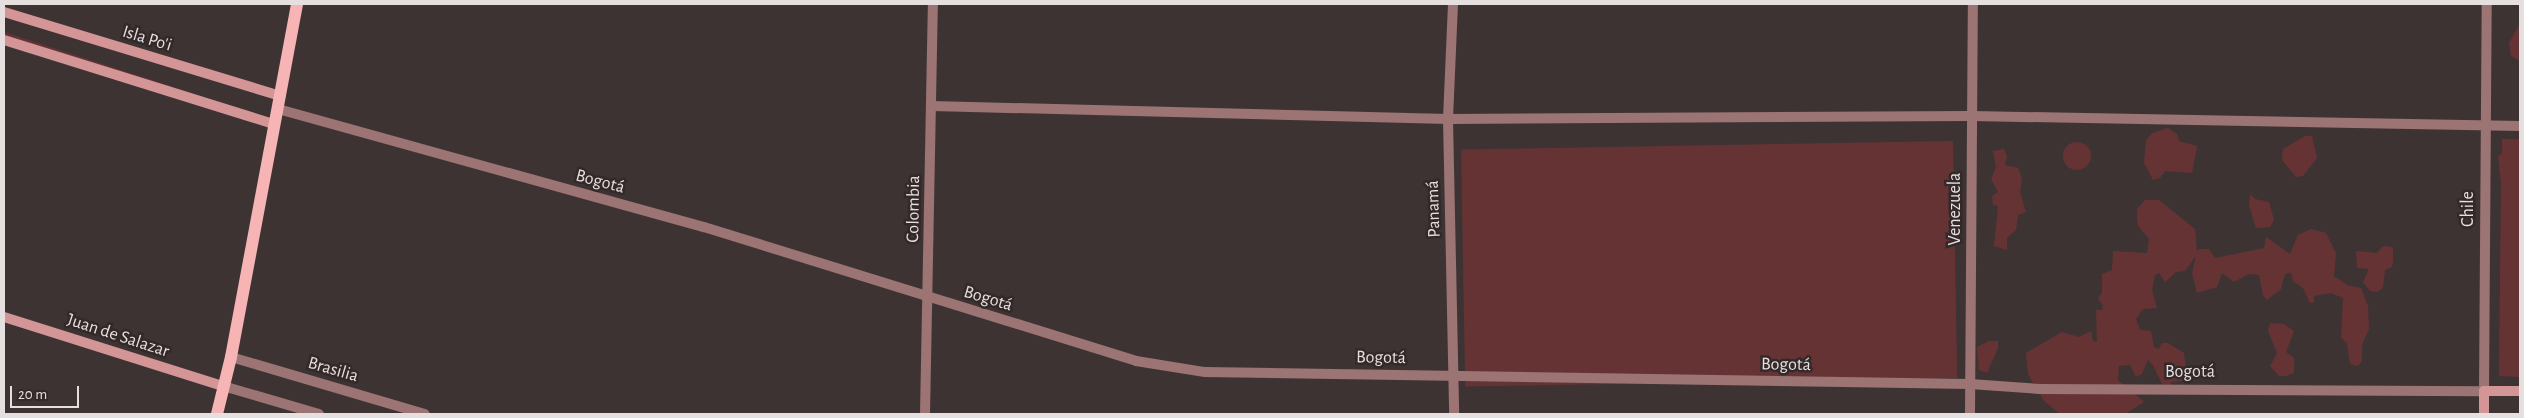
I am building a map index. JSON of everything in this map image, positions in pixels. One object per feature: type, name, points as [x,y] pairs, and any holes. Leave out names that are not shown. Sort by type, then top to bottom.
[{"type":"main road","points":[[217,414],[231,357],[298,4]]},
{"type":"street","name":"Colombia","points":[[926,414],[933,4]]},
{"type":"street","name":"Panamá","points":[[1453,4],[1448,119],[1454,414]]},
{"type":"street","name":"Venezuela","points":[[1970,414],[1973,4]]},
{"type":"street","name":"Chile","points":[[2484,414],[2484,126],[2487,4]]},
{"type":"street","name":"Isla Po'i","points":[[4,12],[281,96]]},
{"type":"street","points":[[4,40],[274,124]]},
{"type":"street","points":[[932,106],[1448,119],[1972,116],[2520,126]]},
{"type":"street","name":"Bogotá","points":[[278,109],[704,227],[1136,361],[1205,372],[1970,384],[2040,389],[2520,391]]},
{"type":"street","name":"Juan de Salazar","points":[[4,317],[223,386]]},
{"type":"street","name":"Brasilia","points":[[231,357],[425,414]]},
{"type":"street","points":[[223,386],[319,414]]},
{"type":"shaded area","points":[[2519,25],[2520,61],[2511,56],[2509,43]]},
{"type":"shaded area","points":[[4,32],[250,112],[4,39]]},
{"type":"shaded area","points":[[2168,128],[2177,134],[2179,141],[2197,146],[2192,173],[2165,171],[2160,178],[2153,180],[2144,163],[2146,140],[2152,133]]},
{"type":"shaded area","points":[[2305,136],[2312,136],[2317,158],[2303,176],[2296,177],[2282,160],[2283,149]]},
{"type":"shaded area","points":[[2502,139],[2520,139],[2520,377],[2499,376],[2501,183],[2498,156],[2502,153]]},
{"type":"shaded area","points":[[1953,141],[1957,378],[1465,387],[1461,150]]},
{"type":"shaded area","points":[[2077,142],[2087,146],[2091,156],[2087,166],[2077,170],[2067,166],[2063,156],[2067,146]]},
{"type":"shaded area","points":[[2004,149],[2007,156],[2005,165],[2018,168],[2022,178],[2020,192],[2026,212],[2018,215],[2016,230],[2007,238],[2007,250],[1994,246],[1998,206],[1993,205],[1992,196],[1998,192],[1991,179],[1996,167],[1993,151]]},
{"type":"shaded area","points":[[2250,194],[2255,199],[2269,202],[2274,220],[2270,227],[2256,228],[2249,205]]},
{"type":"shaded area","points":[[2145,200],[2159,200],[2195,229],[2197,252],[2198,249],[2209,249],[2215,258],[2264,248],[2266,237],[2290,254],[2298,235],[2311,229],[2326,233],[2336,253],[2334,276],[2347,285],[2361,288],[2368,306],[2369,329],[2362,345],[2362,361],[2358,366],[2350,364],[2347,344],[2341,337],[2343,298],[2331,293],[2314,296],[2314,303],[2310,303],[2303,288],[2293,281],[2291,273],[2285,274],[2281,289],[2267,300],[2263,295],[2259,275],[2249,274],[2234,282],[2222,273],[2217,287],[2197,293],[2192,273],[2196,256],[2185,271],[2176,272],[2165,282],[2159,273],[2155,275],[2152,290],[2157,308],[2143,309],[2136,319],[2140,330],[2151,331],[2154,347],[2159,349],[2162,343],[2168,343],[2184,353],[2187,376],[2181,381],[2171,382],[2170,388],[2164,388],[2153,365],[2148,360],[2142,374],[2136,377],[2130,365],[2119,366],[2118,380],[2144,402],[2125,414],[2060,414],[2044,401],[2028,374],[2026,353],[2062,332],[2079,337],[2091,331],[2093,341],[2097,342],[2096,310],[2102,310],[2103,305],[2098,298],[2102,293],[2102,274],[2112,270],[2113,251],[2147,253],[2149,239],[2138,226],[2137,217],[2137,209]]},
{"type":"shaded area","points":[[2383,246],[2393,247],[2392,267],[2385,270],[2383,288],[2377,292],[2370,291],[2363,282],[2369,269],[2357,268],[2356,251],[2377,253]]},
{"type":"shaded area","points":[[2270,323],[2284,324],[2294,331],[2286,352],[2294,358],[2294,373],[2279,376],[2270,366],[2277,353],[2268,331]]},
{"type":"shaded area","points":[[1989,341],[1998,341],[1998,348],[1987,373],[1979,370],[1977,347]]}]
